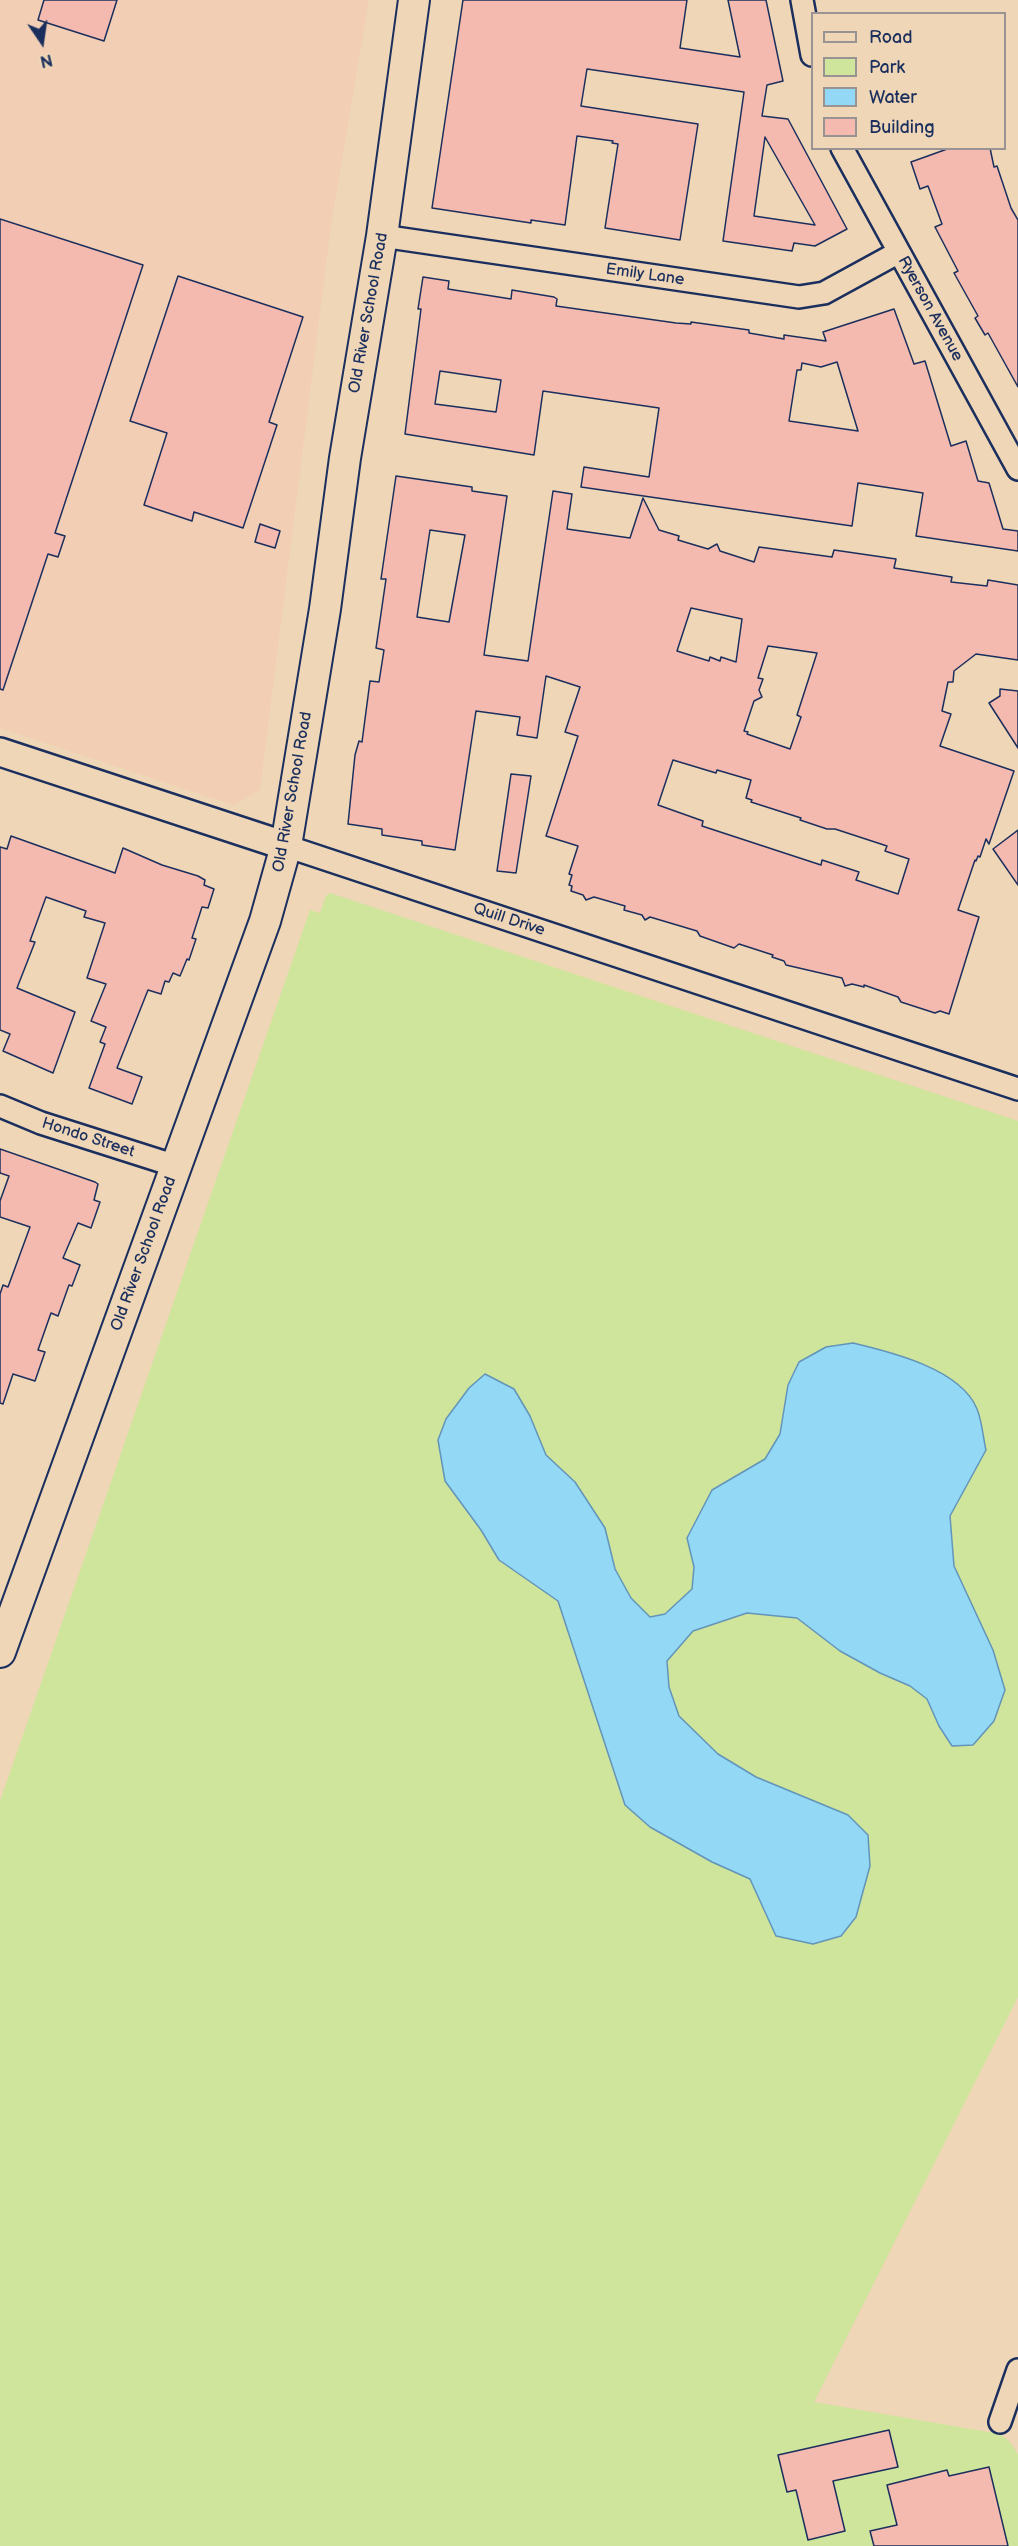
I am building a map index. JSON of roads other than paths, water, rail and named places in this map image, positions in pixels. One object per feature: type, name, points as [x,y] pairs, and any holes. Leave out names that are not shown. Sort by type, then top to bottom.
[{"type":"main road","name":"Old River School Road","points":[[0,1652],[266,921],[286,846],[325,609],[345,458],[382,236],[414,0]]},
{"type":"street","points":[[802,0],[811,45]]},
{"type":"street","name":"Ryerson Avenue","points":[[843,150],[1018,469]]},
{"type":"street","name":"Emily Lane","points":[[382,236],[799,297],[824,293],[898,252]]},
{"type":"street","name":"Quill Drive","points":[[0,752],[1018,1089]]},
{"type":"street","name":"Hondo Street","points":[[0,1106],[40,1123],[176,1166]]},
{"type":"street","points":[[1000,2422],[1018,2370]]},
{"type":"water","points":[[853,1343],[905,1357],[941,1373],[969,1395],[977,1409],[986,1450],[950,1516],[954,1566],[993,1650],[1005,1690],[994,1721],[973,1745],[952,1746],[939,1726],[927,1699],[910,1686],[840,1651],[797,1618],[747,1613],[693,1631],[667,1661],[669,1687],[679,1716],[718,1754],[756,1777],[848,1815],[868,1835],[870,1866],[856,1917],[841,1936],[813,1944],[776,1936],[750,1879],[712,1862],[650,1827],[625,1805],[558,1601],[499,1560],[481,1530],[445,1481],[438,1440],[446,1419],[469,1388],[485,1374],[514,1389],[530,1416],[546,1455],[575,1482],[605,1528],[615,1569],[631,1598],[650,1617],[665,1614],[692,1589],[694,1567],[687,1538],[712,1490],[765,1459],[780,1434],[788,1385],[799,1362],[826,1347]]}]
